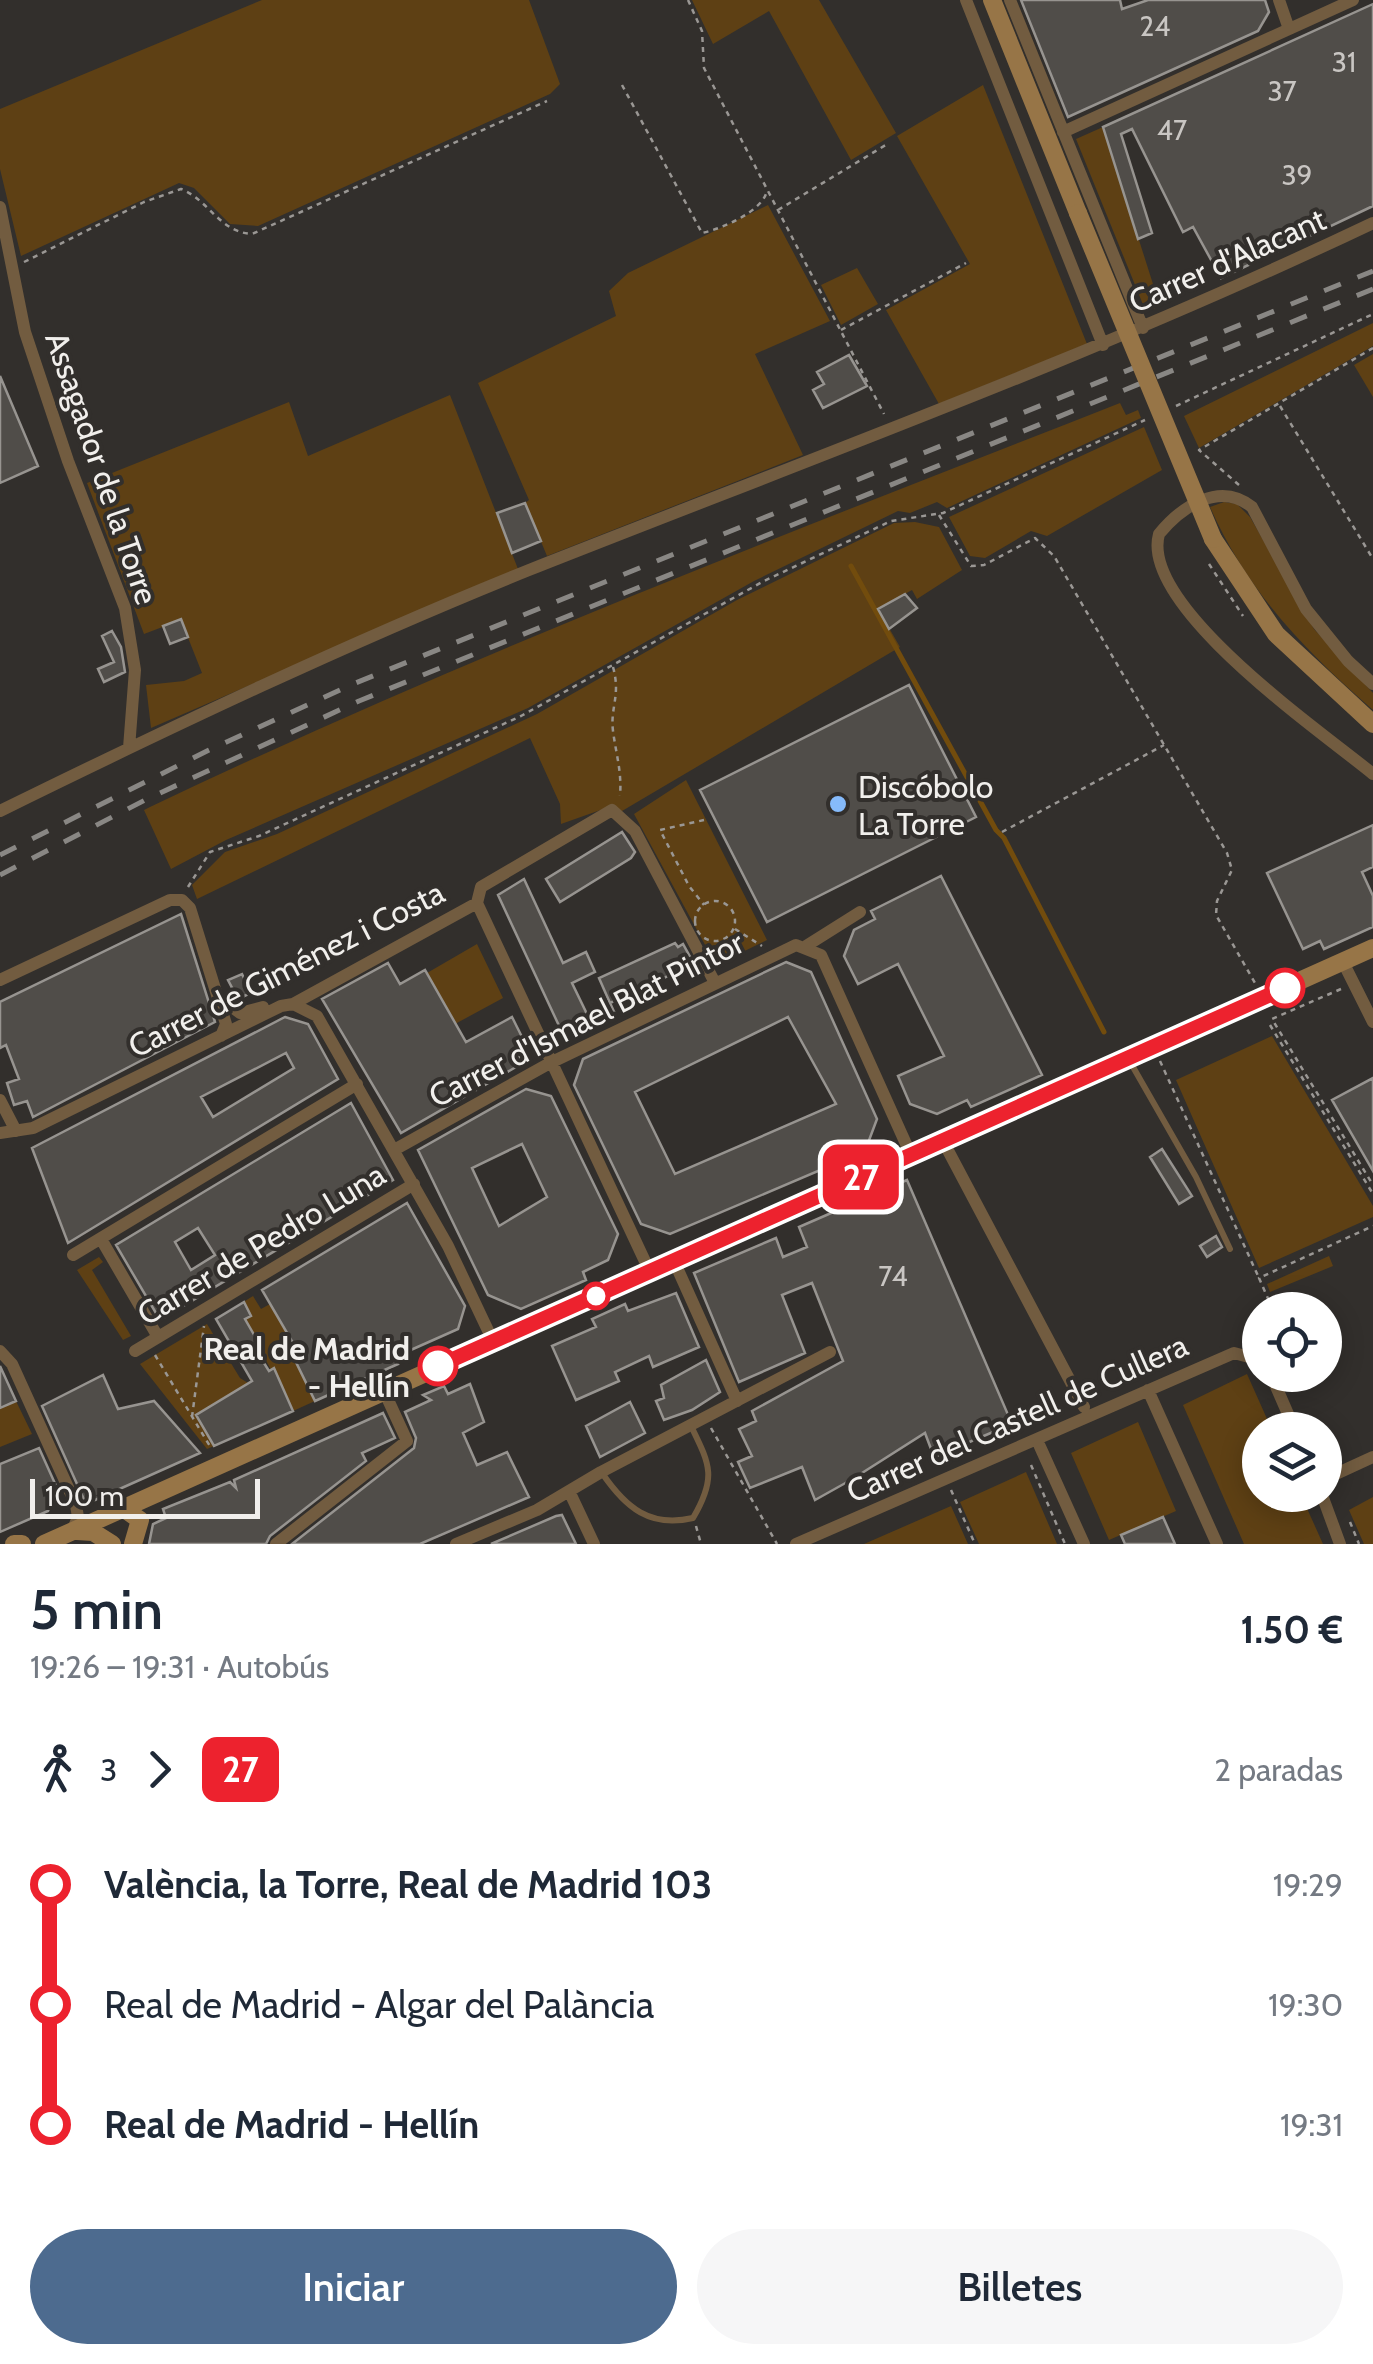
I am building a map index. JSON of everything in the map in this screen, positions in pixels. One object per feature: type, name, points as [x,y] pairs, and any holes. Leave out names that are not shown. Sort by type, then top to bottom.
[{"type":"street","points":[[966,0],[1102,345]]},
{"type":"street","points":[[992,0],[1213,539],[1276,634],[1373,724]]},
{"type":"street","points":[[1010,0],[1143,328]]},
{"type":"street","points":[[1279,0],[1289,29]]},
{"type":"street","points":[[1063,132],[1353,0]]},
{"type":"street","name":"Assagador de la Torre","points":[[0,207],[31,350],[124,608],[135,670],[129,748]]},
{"type":"street","name":"Carrer d'Alacant","points":[[0,811],[129,748],[524,572],[1102,345],[1373,223]]},
{"type":"street","points":[[1373,684],[1323,632],[1252,508],[1240,497],[1216,494],[1168,523],[1156,545],[1159,566],[1233,662],[1373,774]]},
{"type":"street","name":"Carrer de Giménez i Costa","points":[[0,1133],[32,1128],[287,1005],[477,903],[481,887],[607,812],[618,812]]},
{"type":"street","points":[[618,812],[635,832],[714,981]]},
{"type":"street","points":[[0,980],[170,900],[182,900],[190,908],[226,1024],[217,1039]]},
{"type":"street","points":[[477,903],[650,1272]]},
{"type":"street","name":"Carrer d'Ismael Blat Pintor","points":[[394,1150],[550,1062],[714,981],[774,954],[806,946],[860,912]]},
{"type":"street","points":[[806,946],[821,955],[911,1155]]},
{"type":"street","points":[[44,1543],[100,1537],[124,1508],[152,1495],[1370,950]]},
{"type":"street","points":[[1343,962],[1373,1022]]},
{"type":"street","points":[[217,991],[240,1013],[287,1005],[317,1016],[414,1184],[493,1341]]},
{"type":"street","points":[[74,1256],[356,1084]]},
{"type":"street","points":[[0,1100],[16,1130]]},
{"type":"street","points":[[943,1141],[1084,1407]]},
{"type":"street","name":"Carrer de Pedro Luna","points":[[136,1351],[414,1184]]},
{"type":"street","points":[[101,1239],[154,1340]]},
{"type":"street","points":[[674,1261],[736,1401]]},
{"type":"street","points":[[0,1351],[12,1364],[78,1517],[100,1537]]},
{"type":"street","points":[[456,1544],[570,1493],[601,1472],[830,1352]]},
{"type":"street","name":"Carrer del Castell de Cullera","points":[[796,1544],[1234,1353],[1242,1355]]},
{"type":"street","points":[[1148,1390],[1217,1544]]},
{"type":"street","points":[[276,1544],[407,1442],[384,1391]]},
{"type":"street","points":[[1037,1440],[1084,1544]]},
{"type":"street","points":[[1342,1472],[1373,1458]]},
{"type":"street","points":[[570,1493],[594,1544]]},
{"type":"street","points":[[134,1538],[152,1495]]},
{"type":"street","points":[[124,1508],[135,1512],[134,1538]]},
{"type":"street","points":[[1328,1512],[1340,1544]]},
{"type":"street","points":[[14,1544],[22,1544]]},
{"type":"lane","points":[[1128,1058],[1196,1177],[1230,1249]]},
{"type":"lane","points":[[601,1472],[619,1498],[641,1516],[671,1523],[694,1518],[706,1497],[711,1468],[690,1425]]},
{"type":"path","points":[[688,0],[702,30],[704,68],[892,430]]},
{"type":"path","points":[[622,84],[702,233],[738,218],[764,200],[768,189]]},
{"type":"path","points":[[14,268],[144,202],[180,189],[197,197],[226,228],[252,234],[548,101]]},
{"type":"path","points":[[776,211],[889,143]]},
{"type":"path","points":[[840,331],[966,263]]},
{"type":"path","points":[[1173,408],[1280,362],[1373,314]]},
{"type":"path","points":[[1240,497],[1234,478],[1200,450],[1373,348]]},
{"type":"path","points":[[1279,404],[1373,559]]},
{"type":"path","points":[[190,908],[191,876],[210,852],[259,836],[472,739],[613,667],[715,607],[846,542],[899,519],[939,514],[1146,420]]},
{"type":"path","points":[[939,514],[966,561],[976,567],[1030,540],[1040,540],[1070,581],[1227,853],[1232,870],[1217,901],[1216,915],[1264,998]]},
{"type":"path","points":[[613,667],[619,690],[612,728],[620,756],[618,812]]},
{"type":"path","points":[[1002,832],[1165,745]]},
{"type":"path","points":[[704,820],[660,830],[689,886],[704,905]]},
{"type":"path","points":[[726,904],[734,915],[734,928],[720,940],[702,936],[696,919],[704,905],[726,904]]},
{"type":"path","points":[[734,928],[774,954]]},
{"type":"path","points":[[1344,987],[1272,1020],[1373,1185]]},
{"type":"path","points":[[1270,1025],[1373,1194]]},
{"type":"path","points":[[1165,1072],[1265,1292]]},
{"type":"path","points":[[1259,1278],[1373,1226]]},
{"type":"path","points":[[192,1418],[204,1326],[198,1313]]},
{"type":"path","points":[[154,1340],[211,1448]]},
{"type":"path","points":[[706,1417],[777,1544]]},
{"type":"path","points":[[1032,1465],[1066,1544]]},
{"type":"path","points":[[946,1478],[975,1544]]},
{"type":"path","points":[[694,1518],[702,1544]]},
{"type":"path","points":[[1350,1522],[1359,1544]]},
{"type":"shaded area","points":[[262,0],[529,0],[560,84],[550,94],[258,226],[230,224],[194,188],[179,183],[21,256],[0,169],[0,109]]},
{"type":"shaded area","points":[[692,0],[819,0],[896,133],[851,160],[769,11],[713,44]]},
{"type":"shaded area","points":[[983,85],[1087,344],[939,404],[886,310],[970,264],[897,136]]},
{"type":"shaded area","points":[[1103,127],[1160,306],[1146,312],[1076,139]]},
{"type":"shaded area","points":[[768,205],[830,321],[755,354],[803,455],[547,556],[525,503],[529,500],[478,383],[616,316],[609,291],[628,273]]},
{"type":"shaded area","points":[[857,268],[878,304],[841,325],[821,285]]},
{"type":"shaded area","points":[[1373,323],[1373,346],[1199,448],[1184,416]]},
{"type":"shaded area","points":[[1373,354],[1373,397],[1354,365]]},
{"type":"shaded area","points":[[450,395],[518,569],[151,728],[146,685],[184,681],[202,673],[181,620],[144,634],[87,483],[289,402],[308,456]]},
{"type":"shaded area","points":[[1120,403],[1126,415],[1138,410],[1141,418],[947,508],[937,502],[910,513],[898,511],[754,581],[528,708],[226,840],[171,869],[144,810],[510,647]]},
{"type":"shaded area","points":[[1144,427],[1162,470],[1047,536],[1031,531],[985,558],[970,556],[949,517]]},
{"type":"shaded area","points":[[1224,502],[1237,504],[1250,517],[1314,629],[1373,693],[1373,710],[1301,642],[1260,593],[1210,507]]},
{"type":"shaded area","points":[[894,523],[939,527],[962,570],[917,599],[912,590],[878,609],[900,647],[622,811],[609,807],[561,824],[560,804],[530,738],[197,899],[192,885],[225,852],[277,834],[537,714],[737,600]]},
{"type":"shaded area","points":[[686,780],[767,940],[716,965],[634,814]]},
{"type":"shaded area","points":[[477,944],[503,998],[455,1024],[427,973]]},
{"type":"shaded area","points":[[1272,1036],[1373,1206],[1373,1217],[1259,1268],[1176,1080]]},
{"type":"shaded area","points":[[1329,1256],[1333,1266],[1270,1292],[1267,1284]]},
{"type":"shaded area","points":[[99,1257],[103,1262],[92,1270],[131,1336],[123,1340],[77,1270]]},
{"type":"shaded area","points":[[253,1296],[261,1309],[270,1304],[297,1350],[293,1354],[315,1401],[293,1411],[237,1306]]},
{"type":"shaded area","points":[[207,1324],[240,1378],[248,1383],[197,1415],[214,1446],[207,1449],[140,1364]]},
{"type":"shaded area","points":[[1242,1376],[1242,1392],[1255,1392],[1264,1412],[1242,1412],[1242,1512],[1309,1512],[1323,1544],[1244,1544],[1183,1405]]},
{"type":"shaded area","points":[[16,1401],[32,1434],[0,1447],[0,1408]]},
{"type":"shaded area","points":[[1138,1422],[1176,1511],[1109,1540],[1071,1453]]},
{"type":"shaded area","points":[[1026,1472],[1057,1544],[979,1544],[960,1502]]},
{"type":"shaded area","points":[[1373,1497],[1373,1544],[1364,1544],[1349,1510]]},
{"type":"shaded area","points":[[951,1506],[968,1544],[864,1544]]},
{"type":"building","points":[[1021,0],[1120,0],[1122,9],[1148,0],[1265,0],[1269,12],[1258,31],[1068,117]]},
{"type":"building","points":[[1373,4],[1373,206],[1221,278],[1193,227],[1183,232],[1132,129],[1121,134],[1152,233],[1138,239],[1103,127]]},
{"type":"building","points":[[849,355],[867,386],[823,408],[813,390],[824,384],[817,372]]},
{"type":"building","points":[[0,376],[38,466],[0,483]]},
{"type":"building","points":[[525,503],[541,541],[512,553],[497,513]]},
{"type":"building","points":[[905,594],[917,608],[889,629],[878,609]]},
{"type":"building","points":[[181,619],[188,637],[170,644],[163,626]]},
{"type":"building","points":[[112,631],[121,647],[125,672],[104,682],[98,669],[114,662],[102,636]]},
{"type":"building","name":"Discóbolo La Torre","points":[[909,685],[976,817],[767,922],[700,790]]},
{"type":"building","points":[[1373,825],[1373,867],[1362,872],[1373,896],[1373,927],[1324,949],[1320,941],[1303,949],[1267,873]]},
{"type":"building","points":[[622,832],[635,852],[631,858],[560,902],[546,879]]},
{"type":"building","points":[[941,876],[1042,1075],[971,1107],[967,1100],[937,1114],[910,1104],[898,1076],[944,1056],[898,964],[858,984],[844,956],[854,930],[875,919],[871,911]]},
{"type":"building","points":[[524,879],[563,963],[586,952],[595,972],[572,983],[587,1014],[610,1003],[615,1014],[574,1034],[561,1030],[498,895]]},
{"type":"building","points":[[181,914],[215,1022],[33,1117],[27,1101],[14,1105],[7,1083],[19,1079],[6,1045],[0,1048],[0,1002]]},
{"type":"building","points":[[675,943],[678,947],[683,944],[694,964],[610,1003],[599,978]]},
{"type":"building","points":[[786,962],[811,972],[877,1119],[865,1151],[670,1234],[641,1224],[574,1085],[583,1059]],"holes":[[[788,1017],[836,1104],[675,1174],[635,1092]]]},
{"type":"building","points":[[388,963],[400,984],[425,970],[466,1042],[512,1017],[524,1041],[516,1067],[401,1133],[322,999]]},
{"type":"building","points":[[242,974],[251,993],[238,999],[228,980]]},
{"type":"building","points":[[285,1017],[308,1024],[338,1079],[68,1243],[32,1148]],"holes":[[[286,1053],[294,1068],[213,1117],[201,1097]]]},
{"type":"building","points":[[1373,1078],[1373,1171],[1332,1100]]},
{"type":"building","points":[[526,1089],[551,1096],[618,1234],[608,1260],[583,1272],[586,1280],[521,1309],[488,1295],[418,1150]],"holes":[[[522,1144],[547,1197],[499,1226],[472,1168]]]},
{"type":"building","points":[[351,1103],[393,1180],[160,1320],[116,1245]],"holes":[[[198,1228],[215,1255],[191,1270],[175,1242]]]},
{"type":"building","points":[[1162,1149],[1192,1196],[1179,1204],[1150,1157]]},
{"type":"building","points":[[907,1180],[1012,1424],[934,1457],[925,1433],[862,1473],[860,1481],[852,1485],[849,1481],[815,1500],[802,1467],[750,1488],[738,1462],[752,1456],[739,1429],[756,1421],[752,1411],[843,1361],[812,1283],[782,1295],[805,1353],[739,1382],[694,1273],[776,1238],[783,1257],[807,1247],[799,1227]]},
{"type":"building","points":[[407,1203],[465,1306],[458,1329],[395,1357],[398,1364],[315,1401],[292,1354],[297,1350],[262,1290]]},
{"type":"building","points":[[1216,1236],[1222,1247],[1207,1257],[1200,1246]]},
{"type":"building","points":[[676,1293],[699,1347],[653,1367],[649,1356],[615,1372],[619,1381],[576,1400],[552,1346],[596,1327],[592,1319],[625,1304],[628,1311]]},
{"type":"building","points":[[244,1302],[251,1316],[245,1319],[257,1340],[252,1344],[269,1371],[274,1368],[293,1411],[214,1446],[196,1415],[252,1381],[216,1319]]},
{"type":"building","points":[[706,1360],[720,1392],[692,1410],[664,1420],[656,1401],[664,1398],[661,1385]]},
{"type":"building","points":[[0,1366],[16,1401],[0,1408]]},
{"type":"building","points":[[103,1375],[118,1409],[154,1401],[200,1453],[86,1504],[42,1406]]},
{"type":"building","points":[[470,1384],[484,1422],[463,1433],[477,1465],[507,1452],[529,1497],[420,1544],[292,1544],[414,1448],[416,1438],[405,1412],[431,1400],[423,1395],[444,1386],[448,1394]]},
{"type":"building","points":[[630,1402],[645,1433],[600,1457],[586,1426]]},
{"type":"building","points":[[383,1413],[395,1438],[362,1453],[366,1461],[270,1536],[266,1544],[149,1544],[153,1524],[166,1518],[163,1509],[230,1482],[236,1488],[234,1480]]},
{"type":"building","points":[[39,1448],[57,1488],[48,1511],[0,1532],[0,1464]]},
{"type":"building","points":[[562,1515],[576,1544],[491,1544],[556,1516]]},
{"type":"building","points":[[1163,1517],[1175,1544],[1125,1544],[1121,1535]]},
{"type":"waterway","points":[[851,566],[996,830],[1004,838],[1104,1032]]},
{"type":"railway","points":[[0,855],[209,750],[353,684],[1373,271]]},
{"type":"railway","points":[[0,875],[147,799],[359,701],[1373,289]]},
{"type":"bus line","name":"27","points":[[438,1366],[1285,988]]},
{"type":"place","name":"Discóbolo La Torre","points":[[838,804]]},
{"type":"place","name":"Real de Madrid - Hellín","points":[[438,1366]]}]
